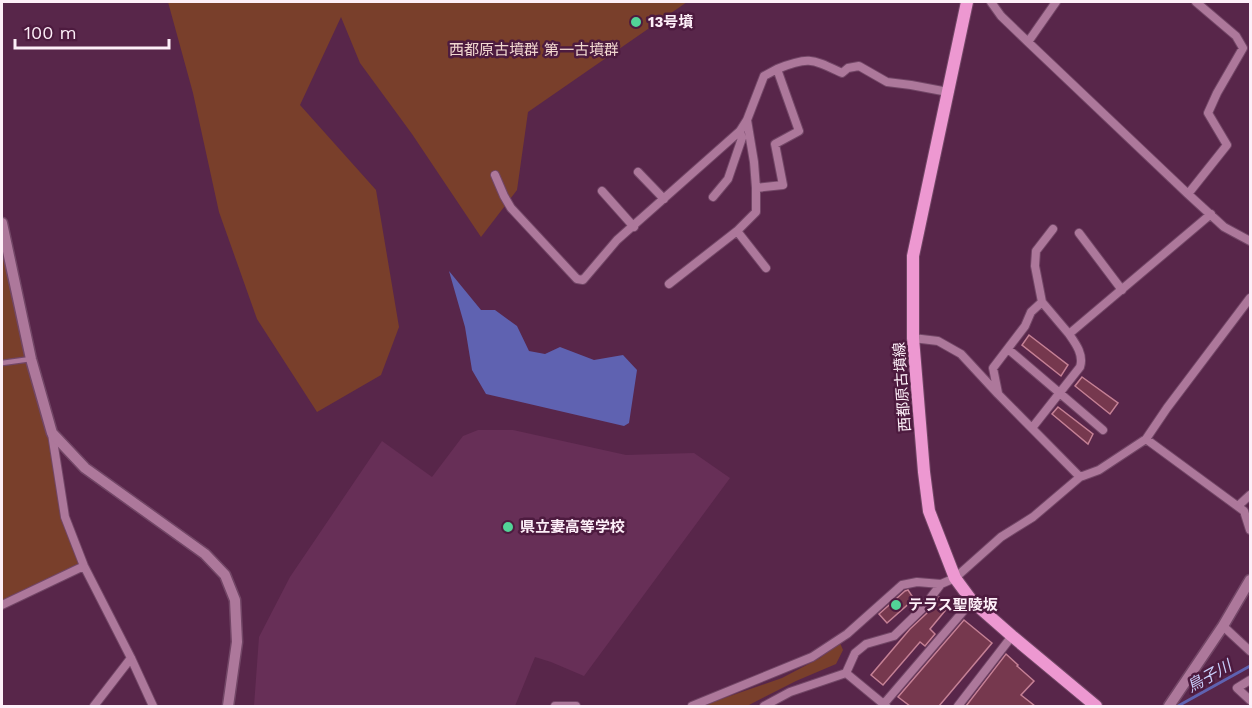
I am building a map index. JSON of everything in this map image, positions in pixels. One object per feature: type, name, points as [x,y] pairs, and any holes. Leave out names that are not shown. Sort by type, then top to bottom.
[{"type":"main road","name":"西都原古墳線","points":[[967,2],[913,256],[913,338],[929,511],[955,578],[972,601],[1096,706]]},
{"type":"street","points":[[992,2],[1001,16],[1188,194],[1224,227],[1251,241]]},
{"type":"street","points":[[1028,42],[1056,2]]},
{"type":"street","points":[[1188,194],[1227,145],[1208,113],[1217,93],[1244,48],[1236,36],[1196,2]]},
{"type":"street","points":[[495,175],[511,208],[577,279],[583,280],[617,240],[741,131],[764,76],[777,69],[798,60],[815,61],[842,73],[848,68],[859,66],[887,82],[948,92]]},
{"type":"street","points":[[756,188],[783,185],[775,144],[799,131],[777,69]]},
{"type":"street","points":[[669,284],[737,231],[756,212],[754,162],[747,120]]},
{"type":"street","points":[[712,197],[728,179],[742,138],[741,131]]},
{"type":"street","points":[[638,172],[664,199]]},
{"type":"street","points":[[602,191],[634,226]]},
{"type":"street","points":[[1069,334],[1211,214]]},
{"type":"street","points":[[2,224],[31,359],[52,433],[65,517],[84,566],[153,706]]},
{"type":"street","points":[[1032,428],[1080,367],[1082,360],[1069,334],[1042,302],[1035,266],[1036,251],[1053,229]]},
{"type":"street","points":[[737,231],[766,268]]},
{"type":"street","points":[[1079,233],[1122,290]]},
{"type":"street","points":[[692,706],[812,657],[847,634],[902,585],[917,582],[941,584],[955,578],[1001,537],[1033,517],[1080,477],[1099,470],[1146,439],[1251,298]]},
{"type":"street","points":[[998,394],[993,368],[1025,326],[1031,312],[1042,302]]},
{"type":"street","points":[[913,338],[938,341],[961,354],[1080,477]]},
{"type":"street","points":[[1008,349],[1103,430]]},
{"type":"street","points":[[52,433],[86,468],[205,554],[225,575],[235,600],[237,642],[228,706]]},
{"type":"street","points":[[1146,439],[1244,511],[1251,530]]},
{"type":"street","points":[[1238,507],[1251,495]]},
{"type":"street","points":[[2,605],[84,566]]},
{"type":"street","points":[[1169,706],[1224,626],[1251,580]]},
{"type":"street","points":[[764,706],[790,692],[846,673],[855,653],[866,644],[894,636],[922,609],[941,584]]},
{"type":"street","points":[[846,673],[884,706],[972,601]]},
{"type":"street","points":[[1224,626],[1251,651]]},
{"type":"street","points":[[958,706],[1012,636]]},
{"type":"street","points":[[94,706],[131,658]]},
{"type":"street","points":[[1251,680],[1236,688],[1251,700]]},
{"type":"street","points":[[555,706],[576,706]]},
{"type":"lane","points":[[2,363],[31,359]]},
{"type":"shaded area","points":[[449,271],[481,310],[495,310],[517,326],[529,351],[545,354],[560,347],[594,360],[623,355],[637,370],[629,423],[624,426],[486,394],[472,370],[465,327]]},
{"type":"shaded area","name":"県立妻高等学校","points":[[478,430],[513,430],[626,455],[694,453],[730,478],[584,676],[535,657],[515,706],[254,706],[259,637],[290,577],[382,441],[432,477],[463,436]]},
{"type":"green space","name":"西都原古墳群 第一古墳群","points":[[168,2],[687,2],[528,112],[517,190],[481,237],[412,134],[360,63],[341,17],[300,105],[376,190],[399,327],[381,375],[317,412],[257,319],[219,212],[193,93]]},
{"type":"green space","points":[[2,223],[52,433],[65,517],[84,566],[2,605]]},
{"type":"green space","points":[[840,643],[843,650],[836,664],[747,706],[701,706],[782,678],[820,658]]},
{"type":"building","points":[[1029,335],[1068,365],[1061,376],[1022,345]]},
{"type":"building","points":[[1082,377],[1118,403],[1110,414],[1075,386]]},
{"type":"building","points":[[1058,407],[1093,434],[1088,444],[1052,414]]},
{"type":"building","name":"テラス聖陵坂","points":[[908,590],[914,599],[887,623],[879,614]]},
{"type":"building","points":[[939,597],[949,606],[930,629],[935,634],[925,646],[920,642],[883,685],[871,675]]},
{"type":"building","points":[[964,620],[992,643],[939,706],[910,706],[898,697]]},
{"type":"building","points":[[1006,654],[1034,681],[1021,695],[1035,706],[966,706]]},
{"type":"waterway","name":"鳥子川","points":[[1178,706],[1250,666]]},
{"type":"place","name":"13号墳","points":[[636,22]]},
{"type":"place","name":"県立妻高等学校","points":[[508,527]]},
{"type":"place","name":"テラス聖陵坂","points":[[896,605]]}]
